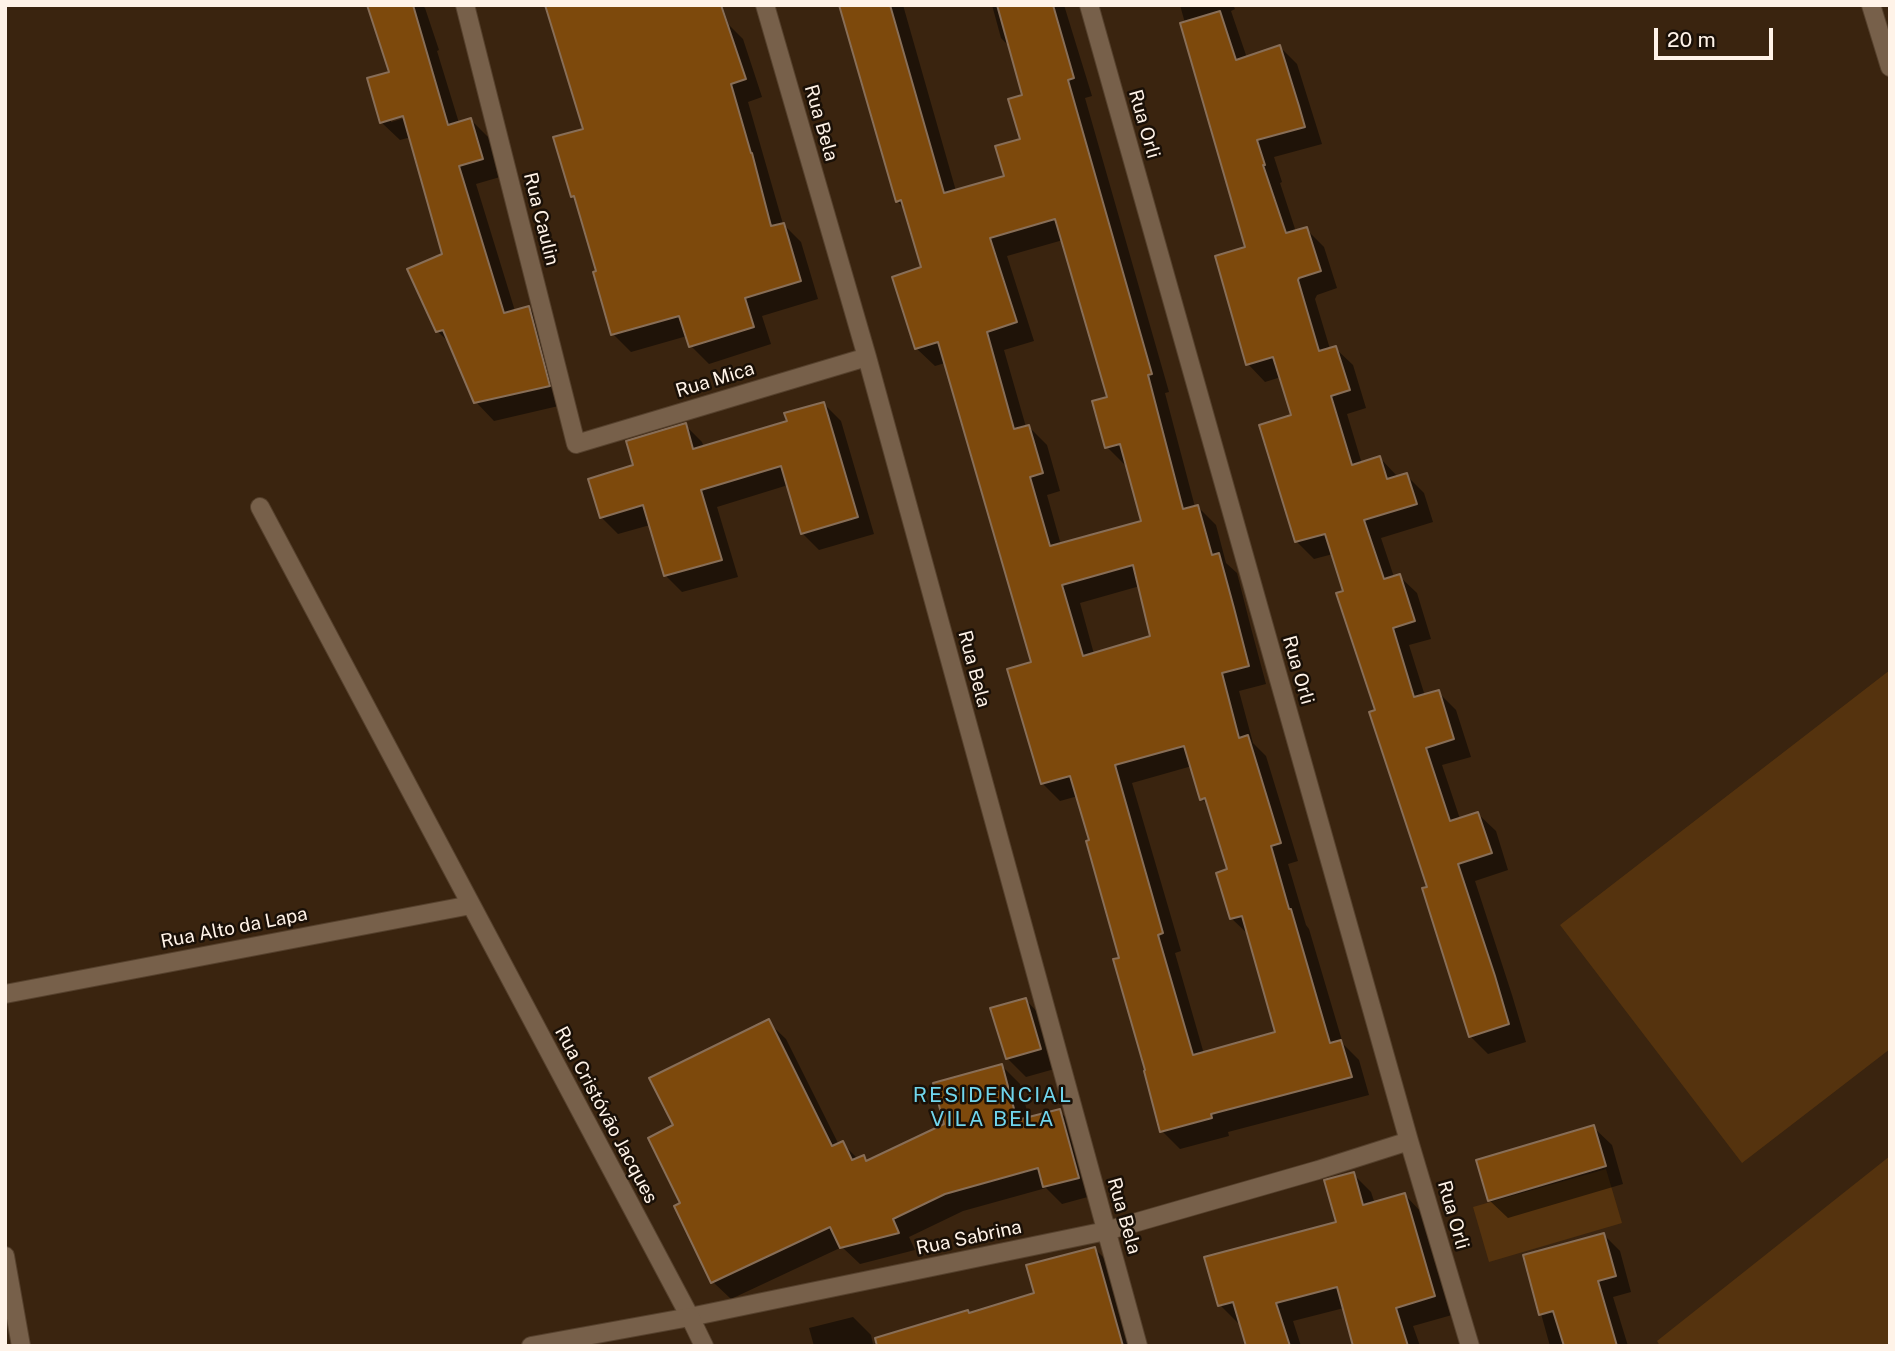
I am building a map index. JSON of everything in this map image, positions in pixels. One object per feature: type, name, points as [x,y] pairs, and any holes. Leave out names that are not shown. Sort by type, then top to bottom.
[{"type":"street","name":"Rua Caulin","points":[[465,5],[576,444]]},
{"type":"street","name":"Rua Bela","points":[[765,5],[867,357],[1138,1346]]},
{"type":"street","name":"Rua Orli","points":[[1089,5],[1409,1140],[1470,1346]]},
{"type":"street","points":[[1871,5],[1890,67]]},
{"type":"street","name":"Rua Mica","points":[[576,444],[867,357]]},
{"type":"street","name":"Rua Cristóvão Jacques","points":[[260,508],[704,1346]]},
{"type":"street","name":"Rua Alto da Lapa","points":[[5,993],[471,905]]},
{"type":"street","name":"Rua Sabrina","points":[[530,1346],[690,1317],[1106,1231],[1318,1170],[1409,1140]]},
{"type":"street","points":[[5,1256],[21,1346]]},
{"type":"shaded area","points":[[1890,670],[1890,1049],[1742,1163],[1560,925]]},
{"type":"shaded area","points":[[1890,1156],[1890,1346],[1660,1346],[1657,1341]]},
{"type":"shaded area","points":[[1606,1169],[1622,1223],[1489,1262],[1473,1207]]},
{"type":"building","points":[[367,5],[413,5],[448,125],[471,118],[483,159],[459,166],[504,313],[529,306],[550,386],[474,403],[443,330],[436,332],[407,269],[442,254],[403,116],[380,123],[367,78],[389,72]]},
{"type":"building","points":[[545,5],[721,5],[746,79],[731,84],[771,226],[784,223],[801,281],[745,298],[754,327],[689,347],[679,316],[611,335],[593,272],[596,271],[553,137],[583,129]]},
{"type":"building","points":[[839,5],[890,5],[944,193],[1004,176],[995,146],[1020,139],[1008,99],[1022,95],[997,5],[1053,5],[1074,78],[1068,80],[1152,374],[1148,375],[1183,509],[1198,505],[1212,555],[1219,553],[1249,666],[1222,673],[1239,738],[1248,735],[1281,843],[1271,846],[1330,1043],[1341,1040],[1352,1077],[1211,1114],[1212,1118],[1160,1132],[1113,959],[1119,958],[1070,776],[1041,784],[1007,669],[1031,662],[938,342],[915,349],[892,277],[921,267],[901,200],[896,202]],"holes":[[[1055,219],[1107,397],[1092,401],[1105,448],[1120,444],[1141,521],[1050,546],[1030,477],[1043,473],[1029,425],[1014,429],[987,332],[1017,322],[990,238]],[[1133,565],[1150,636],[1083,656],[1062,585]],[[1184,746],[1200,800],[1205,798],[1227,869],[1216,873],[1230,919],[1242,916],[1275,1032],[1193,1055],[1158,935],[1163,933],[1115,765]]]},
{"type":"building","points":[[1220,11],[1236,60],[1280,45],[1299,106],[1305,127],[1257,140],[1286,233],[1307,227],[1321,271],[1298,280],[1319,351],[1336,346],[1350,390],[1331,396],[1352,465],[1380,456],[1387,479],[1407,473],[1417,504],[1364,520],[1384,579],[1400,574],[1415,621],[1393,628],[1414,697],[1439,690],[1454,739],[1426,748],[1450,821],[1478,812],[1492,853],[1458,864],[1509,1024],[1469,1037],[1422,888],[1427,887],[1369,712],[1375,710],[1336,593],[1343,591],[1325,534],[1295,542],[1259,425],[1291,415],[1273,357],[1246,365],[1215,256],[1245,247],[1180,23]]},
{"type":"building","points":[[824,402],[858,517],[801,534],[781,466],[701,490],[722,560],[664,576],[643,505],[600,518],[588,479],[633,465],[626,441],[686,423],[693,449],[787,421],[784,413]]},
{"type":"building","points":[[1026,998],[1041,1049],[1006,1059],[990,1008]]},
{"type":"building","points":[[769,1019],[832,1146],[843,1141],[852,1160],[864,1155],[866,1161],[944,1124],[933,1083],[1002,1064],[1017,1120],[1060,1109],[1079,1178],[1043,1187],[1038,1168],[945,1194],[893,1219],[899,1233],[840,1248],[830,1227],[711,1283],[674,1206],[680,1203],[648,1138],[673,1125],[649,1078]]},
{"type":"building","points":[[1594,1125],[1606,1166],[1488,1201],[1476,1160]]},
{"type":"building","points":[[1354,1172],[1363,1205],[1405,1193],[1435,1296],[1396,1308],[1408,1346],[1353,1346],[1337,1287],[1276,1303],[1290,1346],[1246,1346],[1233,1302],[1218,1306],[1204,1257],[1336,1222],[1324,1180]]},
{"type":"building","points":[[1604,1233],[1616,1276],[1598,1281],[1617,1346],[1564,1346],[1553,1311],[1539,1315],[1523,1255]]},
{"type":"building","points":[[1095,1247],[1123,1346],[877,1346],[875,1338],[1034,1293],[1026,1265]]},
{"type":"district","name":"RESIDENCIAL VILA BELA","points":[[993,1108]]}]
